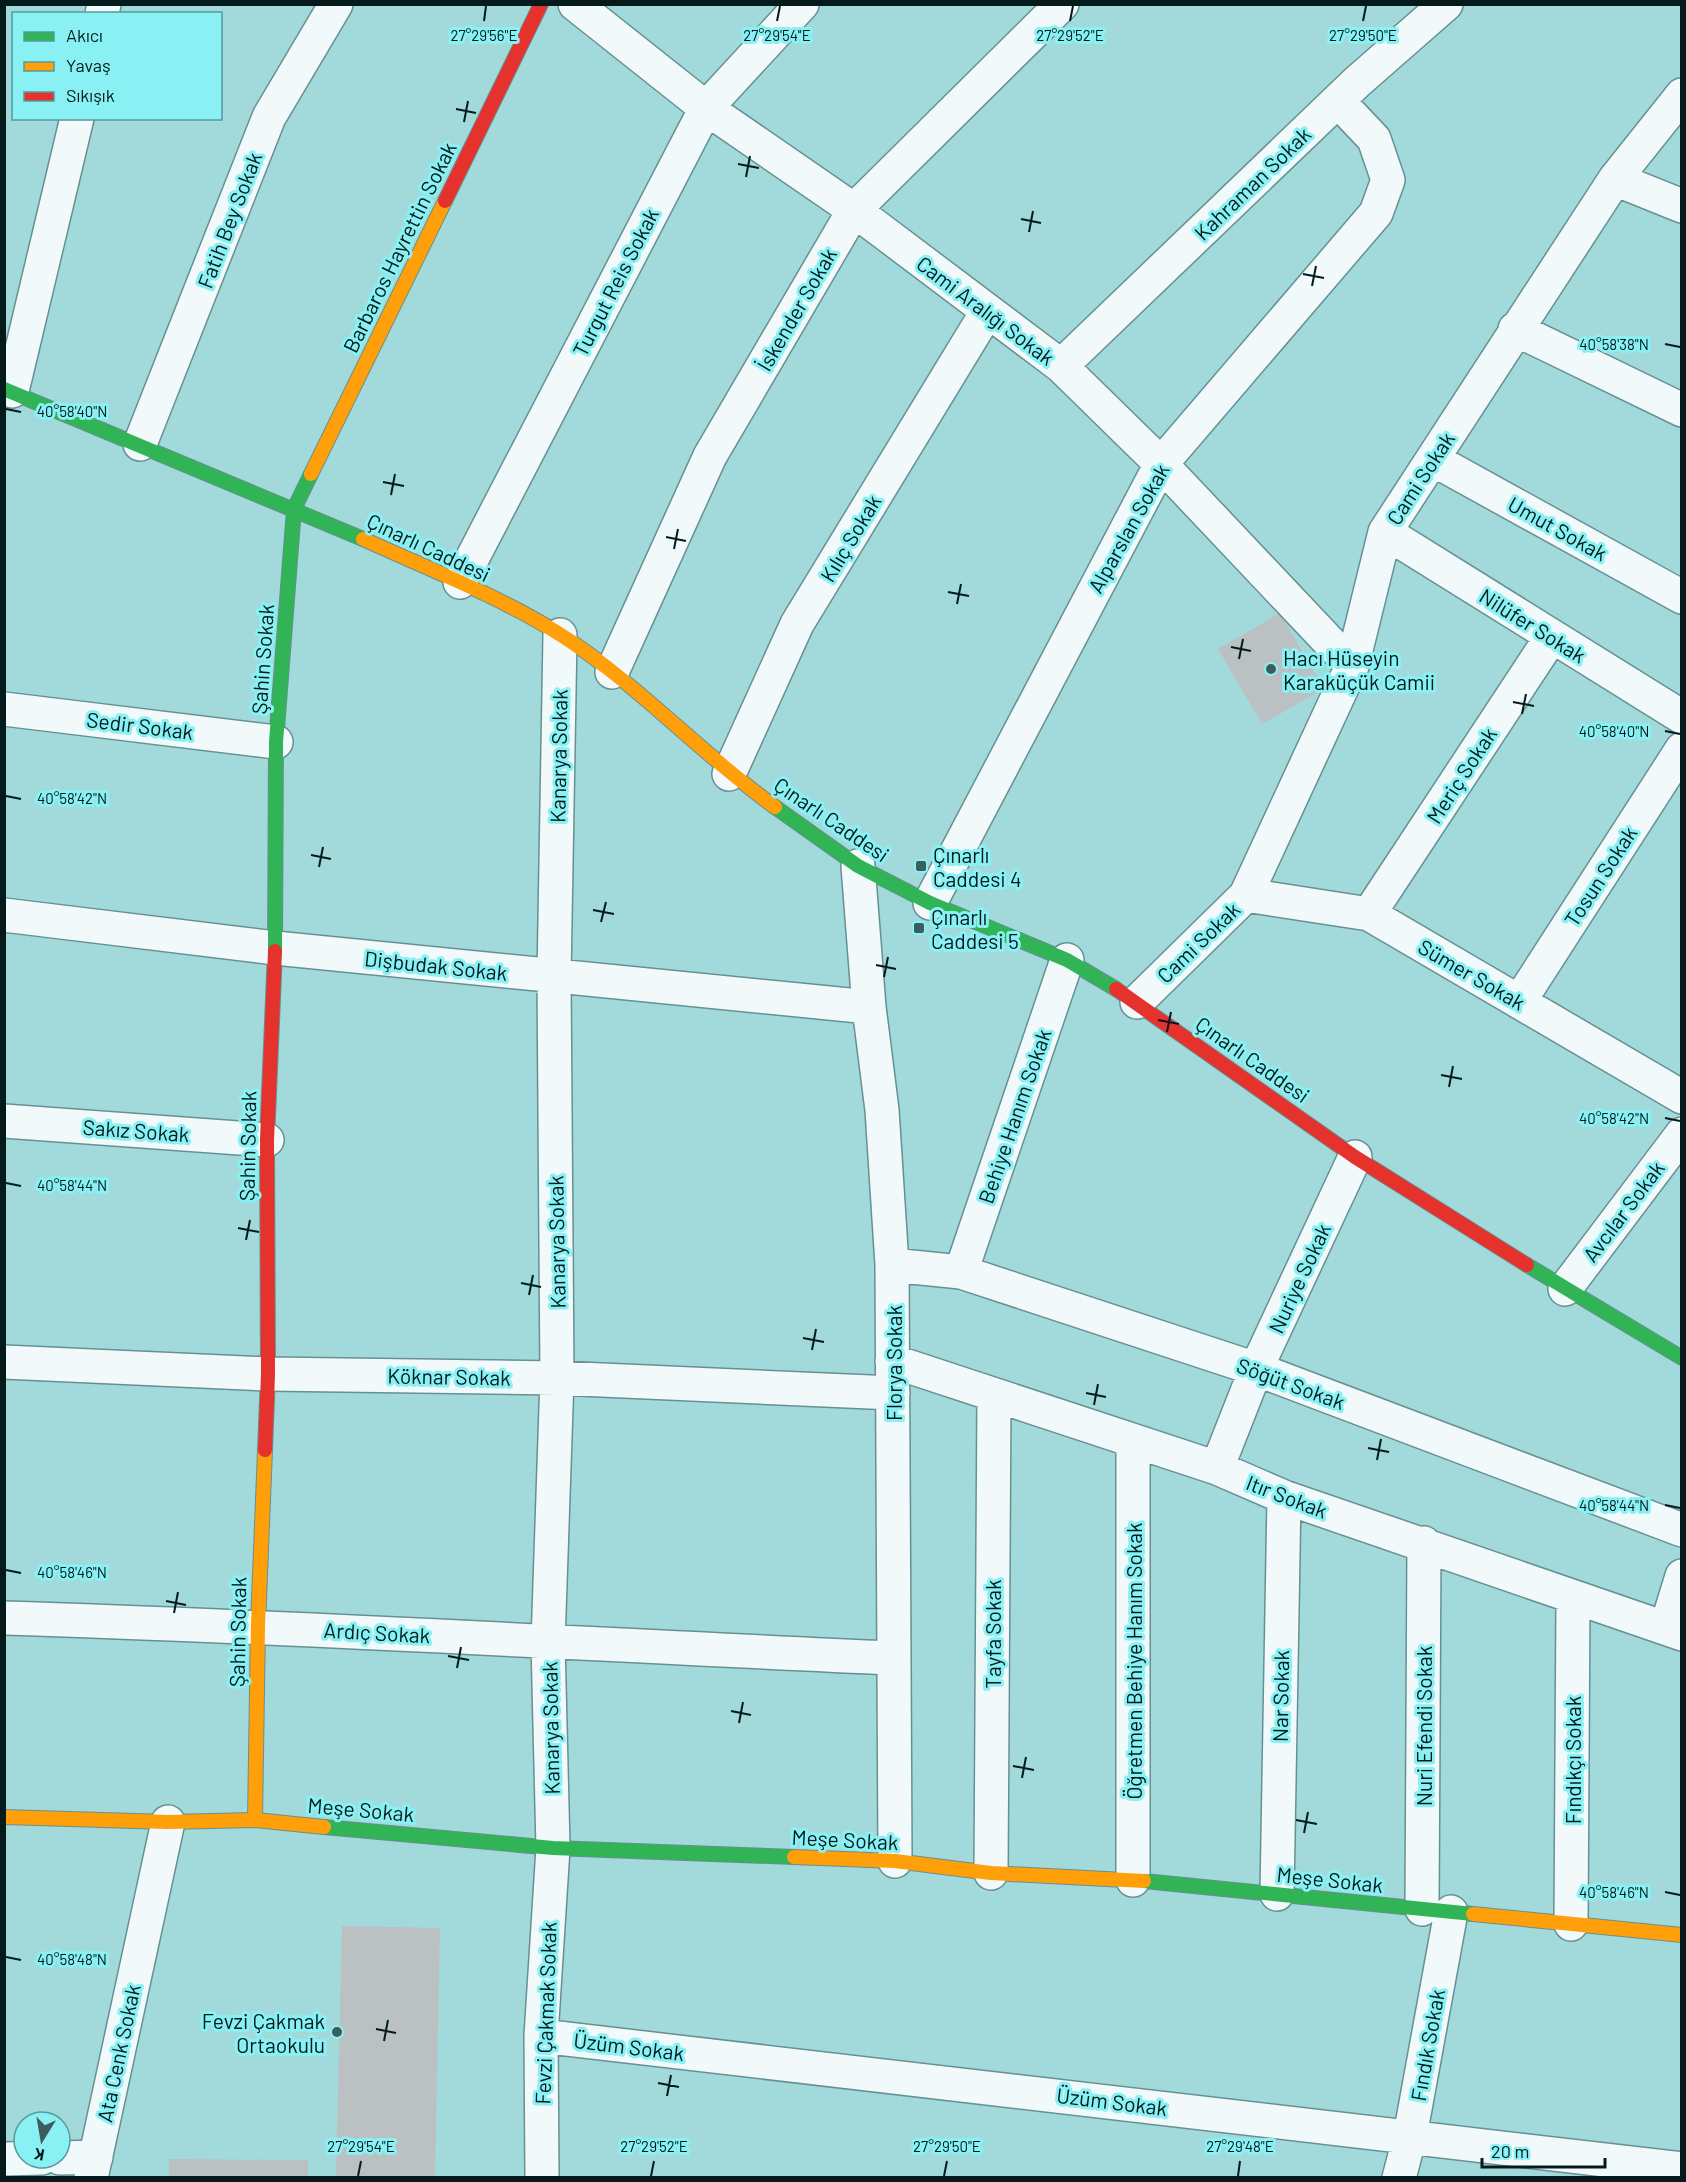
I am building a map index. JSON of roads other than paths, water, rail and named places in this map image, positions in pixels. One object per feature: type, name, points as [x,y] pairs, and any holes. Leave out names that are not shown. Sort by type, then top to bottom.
[{"type":"street","name":"Fatih Bey Sokak","points":[[140,444],[269,117],[336,4]]},
{"type":"street","name":"Barbaros Hayrettin Sokak","points":[[294,509],[541,4]]},
{"type":"street","name":"Cami Aralığı Sokak","points":[[575,4],[705,108],[854,210],[1061,366],[1161,464],[1352,666]]},
{"type":"street","name":"Turgut Reis Sokak","points":[[460,582],[705,108],[802,4]]},
{"type":"street","name":"İskender Sokak","points":[[612,672],[710,456],[854,210],[1062,4]]},
{"type":"street","name":"Kahraman Sokak","points":[[1061,366],[1338,101],[1446,4]]},
{"type":"street","name":"Cami Sokak","points":[[1137,1002],[1246,895],[1352,666],[1385,532],[1434,460],[1515,329],[1615,178],[1682,94]]},
{"type":"street","name":"Alparslan Sokak","points":[[930,903],[1161,464],[1376,213],[1388,180],[1378,149],[1374,139],[1338,101]]},
{"type":"street","points":[[8,390],[76,120]]},
{"type":"street","points":[[1615,178],[1682,206]]},
{"type":"street","name":"Kılıç Sokak","points":[[729,774],[797,624],[987,312]]},
{"type":"street","points":[[1515,329],[1682,410]]},
{"type":"street","name":"Çınarlı Caddesi","points":[[8,390],[294,509],[460,582],[560,635],[612,672],[729,774],[858,867],[930,903],[1067,960],[1137,1002],[1355,1157],[1565,1289],[1682,1358]]},
{"type":"street","name":"Umut Sokak","points":[[1434,460],[1682,597]]},
{"type":"street","name":"Şahin Sokak","points":[[255,1821],[258,1625],[268,1374],[267,1140],[275,948],[276,742],[294,509]]},
{"type":"street","name":"Nilüfer Sokak","points":[[1385,532],[1682,717]]},
{"type":"street","name":"Kanarya Sokak","points":[[553,1848],[548,1643],[557,1378],[554,977],[560,635]]},
{"type":"street","name":"Meriç Sokak","points":[[1369,914],[1552,636]]},
{"type":"street","name":"Sedir Sokak","points":[[4,709],[276,742]]},
{"type":"street","name":"Tosun Sokak","points":[[1519,1002],[1682,749]]},
{"type":"street","name":"Florya Sokak","points":[[858,867],[869,1007],[882,1110],[892,1265],[895,1861]]},
{"type":"street","name":"Sümer Sokak","points":[[1246,895],[1369,914],[1682,1097]]},
{"type":"street","name":"Dişbudak Sokak","points":[[4,915],[275,948],[869,1007]]},
{"type":"street","name":"Behiye Hanım Sokak","points":[[961,1272],[1067,960]]},
{"type":"street","name":"Sakız Sokak","points":[[4,1120],[267,1140]]},
{"type":"street","name":"Avcılar Sokak","points":[[1565,1289],[1682,1134]]},
{"type":"street","name":"Nuriye Sokak","points":[[1217,1468],[1257,1369],[1355,1157]]},
{"type":"street","name":"Söğüt Sokak","points":[[892,1265],[961,1272],[1257,1369],[1682,1530]]},
{"type":"street","name":"Köknar Sokak","points":[[4,1362],[268,1374],[557,1378],[893,1377]]},
{"type":"street","name":"Itır Sokak","points":[[893,1377],[994,1395],[1217,1468],[1284,1497],[1674,1630]]},
{"type":"street","name":"Tayfa Sokak","points":[[991,1873],[994,1395]]},
{"type":"street","name":"Öğretmen Behiye Hanım Sokak","points":[[1133,1442],[1133,1880]]},
{"type":"street","name":"Nar Sokak","points":[[1277,1894],[1284,1497]]},
{"type":"street","name":"Nuri Efendi Sokak","points":[[1424,1544],[1437,1910]]},
{"type":"street","points":[[1674,1630],[1682,1576]]},
{"type":"street","name":"Fındıkçı Sokak","points":[[1571,1924],[1573,1597]]},
{"type":"street","name":"Ardıç Sokak","points":[[4,1618],[258,1625],[548,1643],[894,1658]]},
{"type":"street","name":"Meşe Sokak","points":[[4,1817],[168,1822],[255,1821],[553,1848],[895,1861],[991,1873],[1133,1880],[1682,1935]]},
{"type":"street","name":"Ata Cenk Sokak","points":[[94,2167],[168,1822]]},
{"type":"street","name":"Fevzi Çakmak Sokak","points":[[542,2178],[542,2036],[553,1848]]},
{"type":"street","name":"Fındık Sokak","points":[[1399,2178],[1410,2136],[1437,1910]]},
{"type":"street","name":"Üzüm Sokak","points":[[542,2036],[1682,2169]]},
{"type":"street","points":[[72,2161],[94,2167]]},
{"type":"place","name":"Hacı Hüseyin Karaküçük Camii","points":[[1271,669]]},
{"type":"place","name":"Çınarlı Caddesi 4","points":[[921,866]]},
{"type":"place","name":"Çınarlı Caddesi 5","points":[[919,928]]},
{"type":"place","name":"Fevzi Çakmak Ortaokulu","points":[[337,2032]]}]
